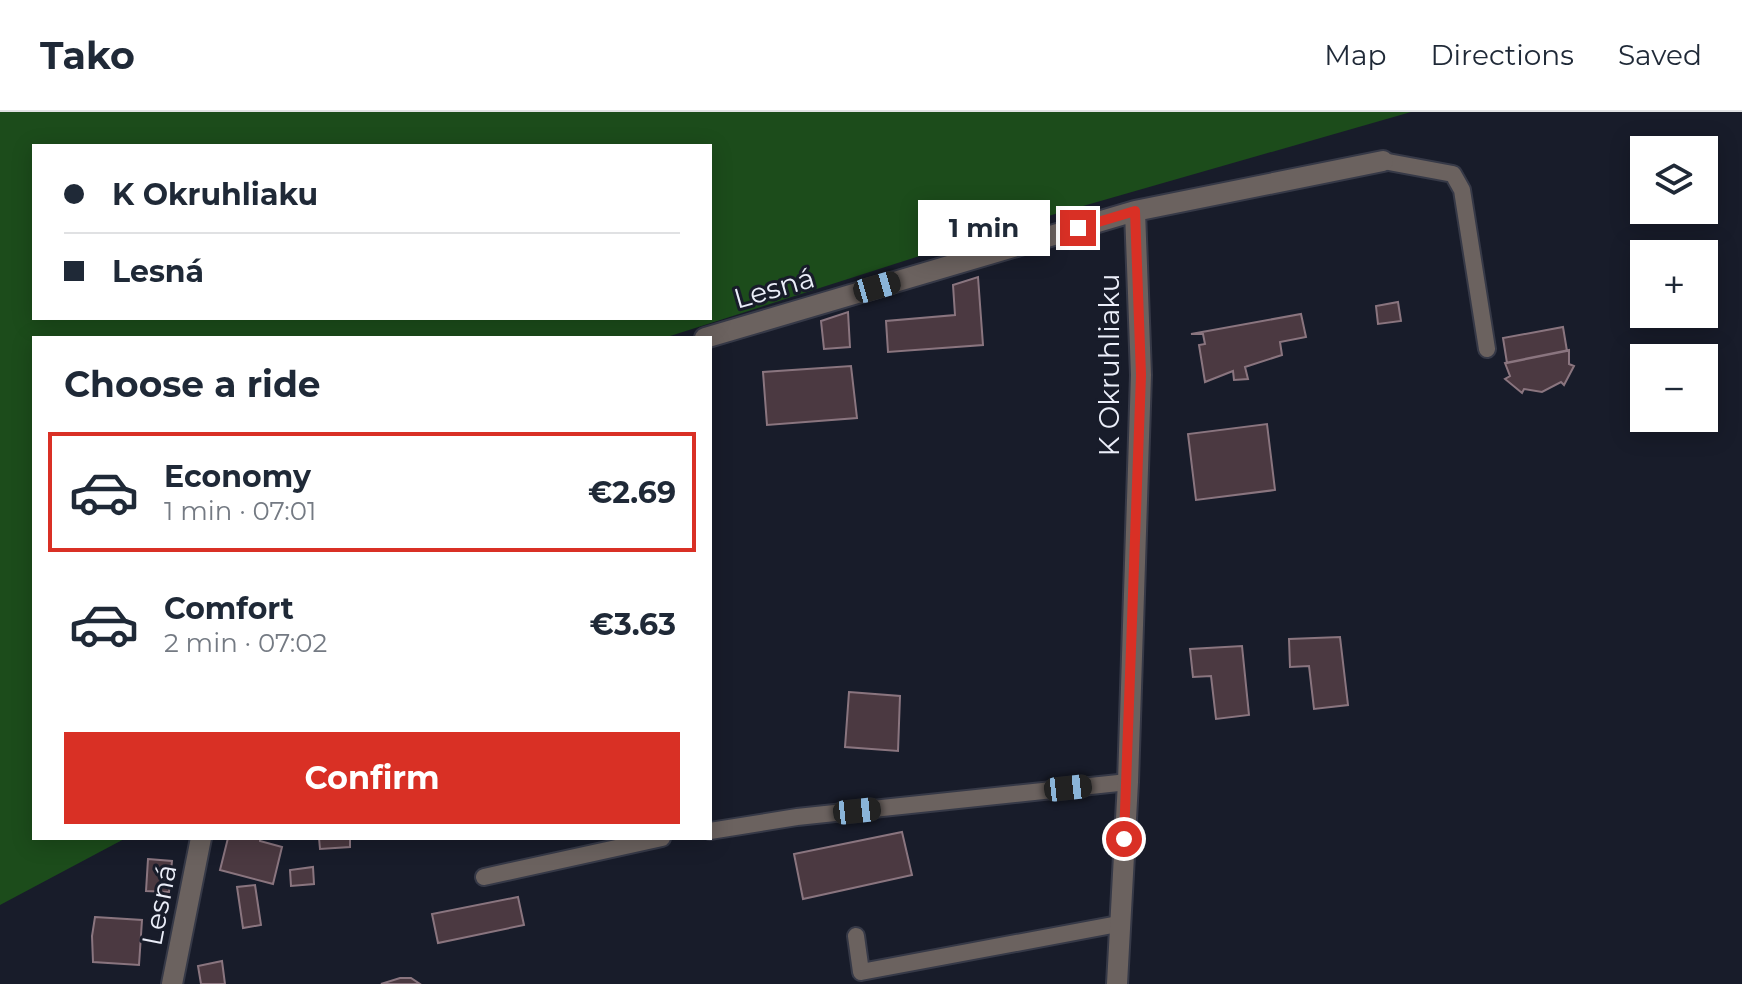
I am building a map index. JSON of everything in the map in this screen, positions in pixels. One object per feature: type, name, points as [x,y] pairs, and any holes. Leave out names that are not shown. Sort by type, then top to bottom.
[{"type":"street","points":[[1135,211],[1383,161]]},
{"type":"street","name":"Lesná","points":[[712,336],[1135,211]]},
{"type":"street","name":"K Okruhliaku","points":[[1117,984],[1128,782],[1141,375],[1135,211]]},
{"type":"street","name":"Lesná","points":[[172,984],[201,840]]},
{"type":"lane","points":[[1383,161],[1453,174],[1462,190],[1487,349]]},
{"type":"lane","points":[[712,831],[797,817],[1128,782]]},
{"type":"lane","points":[[484,877],[653,840]]},
{"type":"lane","points":[[856,936],[861,972],[1118,924]]},
{"type":"green space","points":[[0,112],[1411,112],[1010,227],[670,336],[32,336],[32,840],[122,840],[0,905]]},
{"type":"building","points":[[978,277],[983,345],[888,352],[886,321],[955,315],[953,285]]},
{"type":"building","points":[[1398,302],[1401,321],[1378,324],[1376,306]]},
{"type":"building","points":[[848,312],[850,347],[824,349],[821,321]]},
{"type":"building","points":[[1301,314],[1306,337],[1280,342],[1282,355],[1245,367],[1248,379],[1234,380],[1233,371],[1205,382],[1199,345],[1205,344],[1203,334],[1191,334]]},
{"type":"building","points":[[1563,327],[1567,351],[1507,363],[1503,338]]},
{"type":"building","points":[[1569,350],[1569,364],[1574,366],[1564,385],[1561,382],[1542,392],[1524,389],[1522,393],[1505,379],[1510,376],[1505,363]]},
{"type":"building","points":[[851,366],[857,418],[767,425],[763,372]]},
{"type":"building","points":[[1267,424],[1275,490],[1196,500],[1188,434]]},
{"type":"building","points":[[1340,637],[1348,705],[1314,709],[1309,666],[1290,667],[1289,639]]},
{"type":"building","points":[[1242,646],[1249,715],[1216,719],[1211,676],[1193,677],[1190,649]]},
{"type":"building","points":[[849,692],[900,696],[898,751],[845,747]]},
{"type":"building","points":[[902,832],[912,875],[803,899],[794,854]]},
{"type":"building","points":[[228,840],[260,840],[282,847],[273,884],[220,870]]},
{"type":"building","points":[[319,840],[350,840],[350,847],[320,849]]},
{"type":"building","points":[[148,859],[172,861],[169,892],[146,891]]},
{"type":"building","points":[[313,867],[314,884],[291,886],[290,870]]},
{"type":"building","points":[[255,885],[261,925],[243,928],[237,887]]},
{"type":"building","points":[[518,897],[524,925],[438,943],[432,914]]},
{"type":"building","points":[[95,917],[142,920],[139,965],[93,962]]},
{"type":"building","points":[[222,961],[225,984],[201,984],[198,966]]},
{"type":"building","points":[[411,978],[420,984],[381,984]]},
{"type":"route","points":[[1078,228],[1135,211],[1141,375],[1124,839]]}]
